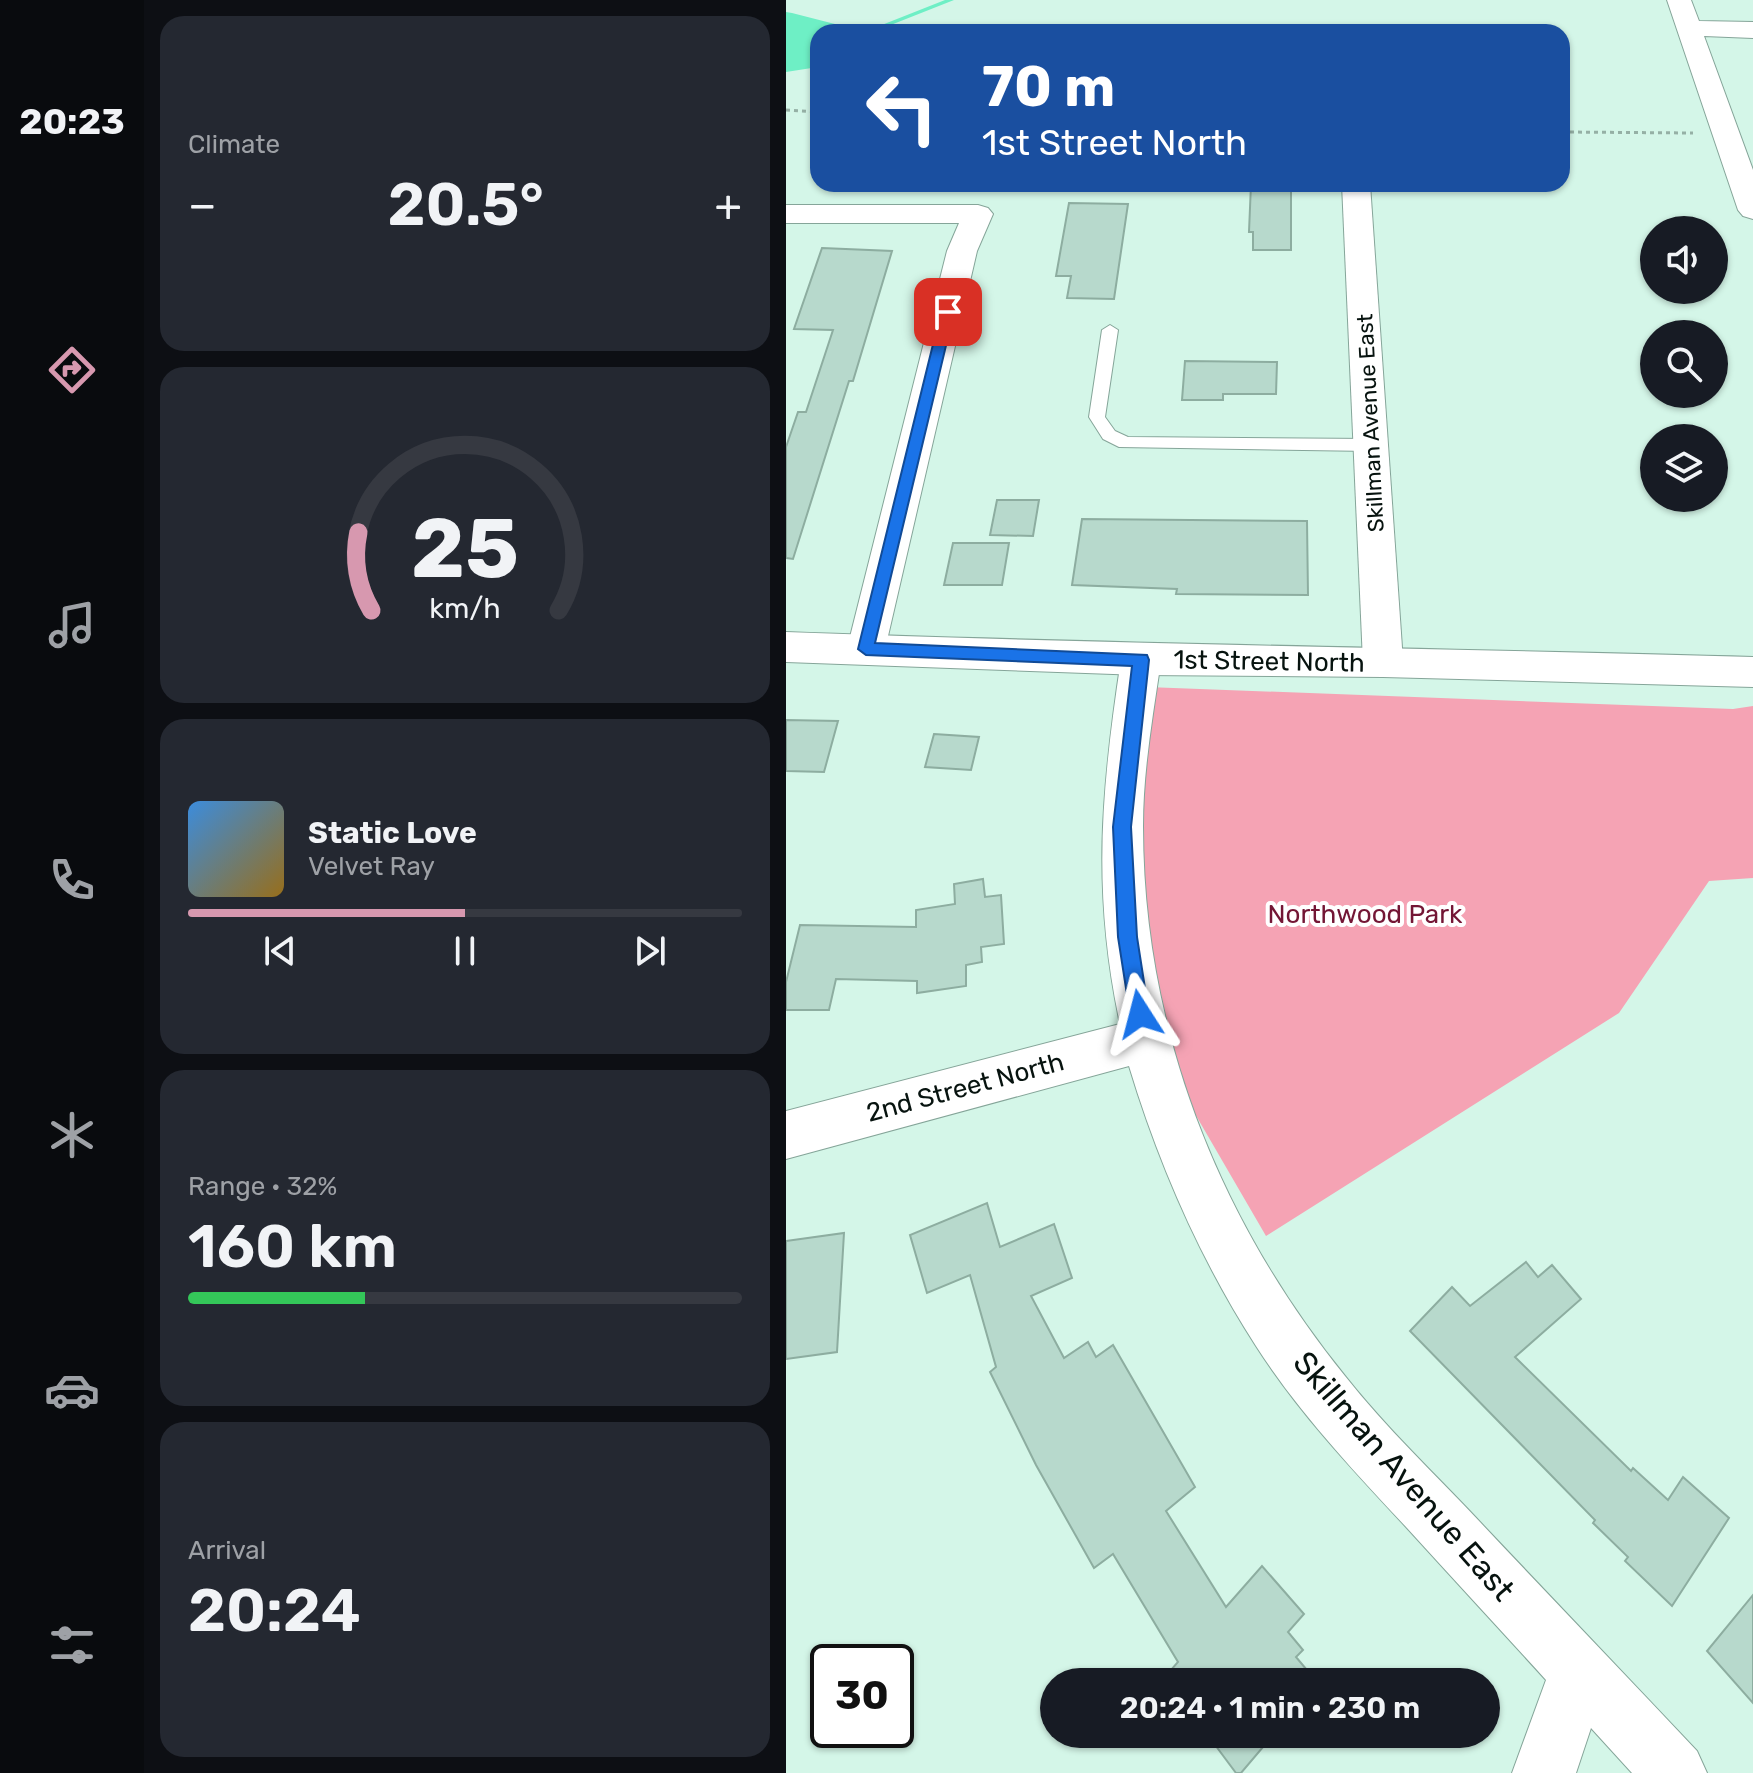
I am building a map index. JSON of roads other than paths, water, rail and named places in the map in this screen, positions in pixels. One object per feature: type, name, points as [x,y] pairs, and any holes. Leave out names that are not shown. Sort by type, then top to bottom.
[{"type":"street","points":[[1679,0],[1753,210]]},
{"type":"street","points":[[1690,28],[1753,30]]},
{"type":"street","name":"Skillman Avenue East","points":[[1356,192],[1383,662]]},
{"type":"street","points":[[786,214],[978,214],[962,251],[866,649]]},
{"type":"street","name":"1st Street North","points":[[786,647],[1141,660],[1383,662],[1753,672]]},
{"type":"street","name":"Skillman Avenue East","points":[[1141,660],[1122,827],[1127,937],[1144,1040],[1162,1106],[1197,1193],[1254,1297],[1322,1392],[1675,1773]]},
{"type":"street","name":"2nd Street North","points":[[786,1135],[1144,1040]]},
{"type":"street","points":[[1544,1773],[1580,1671]]},
{"type":"lane","points":[[1110,330],[1097,417],[1109,435],[1125,443],[1371,445]]},
{"type":"waterway","points":[[888,24],[951,0]]},
{"type":"park label","name":"Northwood Park","points":[[1365,914]]}]
